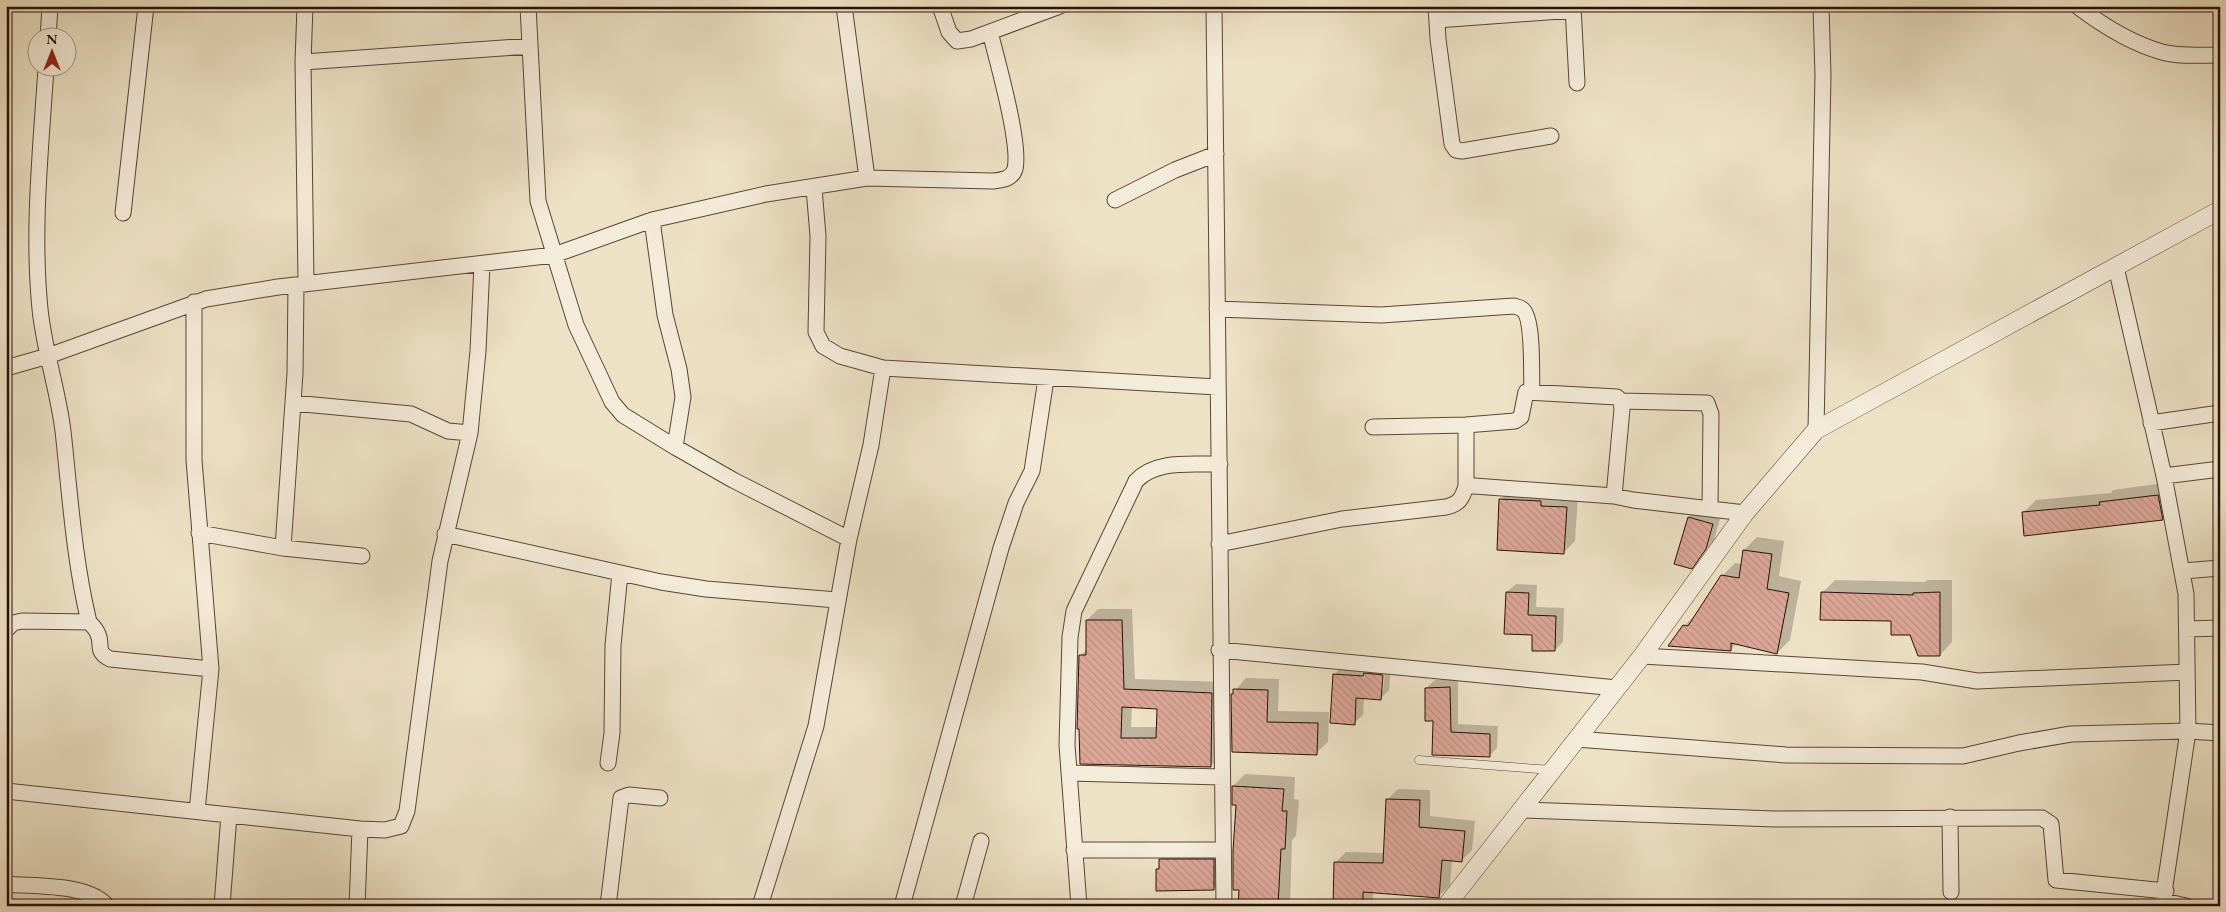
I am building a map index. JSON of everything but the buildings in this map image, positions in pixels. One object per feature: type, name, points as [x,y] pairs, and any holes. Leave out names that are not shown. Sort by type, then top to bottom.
[{"type":"street","points":[[49,28],[50,6]]},
{"type":"street","points":[[123,212],[146,6]]},
{"type":"street","points":[[283,548],[301,284],[305,6]]},
{"type":"street","points":[[528,6],[538,201],[576,325],[612,402],[623,415],[675,447],[733,480],[849,539]]},
{"type":"street","points":[[844,6],[867,178]]},
{"type":"street","points":[[940,6],[949,32],[957,41],[971,39],[1060,6]]},
{"type":"street","points":[[1214,6],[1217,387],[1220,464],[1219,650],[1224,906]]},
{"type":"street","points":[[1816,430],[1823,75],[1821,6]]},
{"type":"street","points":[[2077,6],[2102,25],[2162,52],[2181,55],[2220,55]]},
{"type":"street","points":[[1551,136],[1462,151],[1456,150],[1450,133],[1437,13],[1574,8],[1577,83]]},
{"type":"street","points":[[6,368],[48,356],[194,302],[301,284],[554,255],[652,220],[757,196],[867,178],[1005,180],[1012,175],[1015,168],[1012,133],[990,32]]},
{"type":"street","points":[[303,62],[530,46]]},
{"type":"street","points":[[45,78],[40,164],[38,274],[40,310],[61,420],[74,538],[89,622],[97,632],[99,649],[103,656],[110,660],[211,669]]},
{"type":"street","points":[[1115,200],[1175,170],[1216,154]]},
{"type":"street","points":[[814,188],[818,236],[816,332],[824,346],[840,356],[883,368],[1046,379],[1217,387]]},
{"type":"street","points":[[1446,906],[1642,656],[1745,513],[1816,430],[2220,210]]},
{"type":"street","points":[[652,220],[665,315],[680,369],[683,397],[675,447]]},
{"type":"street","points":[[6,791],[360,829],[385,830],[401,826],[407,811],[445,534],[470,433],[478,351],[482,264]]},
{"type":"street","points":[[2116,267],[2164,476],[2183,571],[2187,628],[2188,731],[2164,899]]},
{"type":"street","points":[[194,302],[194,460],[211,669],[196,811]]},
{"type":"street","points":[[1217,309],[1381,315],[1514,306],[1522,309],[1526,315],[1529,327],[1532,391]]},
{"type":"street","points":[[760,906],[816,726],[849,539],[871,445],[883,368]]},
{"type":"street","points":[[902,906],[1001,548],[1013,511],[1032,471],[1046,379]]},
{"type":"street","points":[[1373,426],[1466,425],[1520,420],[1524,396],[1526,392],[1532,391],[1611,396],[1621,401],[1707,403],[1711,414],[1710,509]]},
{"type":"street","points":[[1614,496],[1621,401]]},
{"type":"street","points":[[292,403],[411,414],[448,431],[470,433]]},
{"type":"street","points":[[2151,423],[2220,413]]},
{"type":"street","points":[[1219,544],[1342,519],[1457,505],[1462,498],[1466,486],[1466,425]]},
{"type":"street","points":[[1079,906],[1067,745],[1070,637],[1074,611],[1136,482],[1145,471],[1158,466],[1220,464]]},
{"type":"street","points":[[2164,476],[2220,469]]},
{"type":"street","points":[[1466,486],[1614,496],[1745,513]]},
{"type":"street","points":[[199,533],[283,548],[362,556]]},
{"type":"street","points":[[445,534],[620,573],[706,589],[838,600]]},
{"type":"street","points":[[2183,571],[2220,568]]},
{"type":"street","points":[[608,763],[612,733],[613,645],[620,573]]},
{"type":"street","points":[[6,630],[13,623],[22,621],[89,622]]},
{"type":"street","points":[[2187,628],[2220,628]]},
{"type":"street","points":[[1219,650],[1617,688]]},
{"type":"street","points":[[1642,656],[1922,672],[1977,681],[2187,672]]},
{"type":"street","points":[[1576,739],[1786,755],[1963,756],[2028,741],[2071,734],[2188,731],[2220,733]]},
{"type":"street","points":[[1069,773],[1221,777]]},
{"type":"street","points":[[608,906],[621,798],[629,794],[660,798]]},
{"type":"street","points":[[1522,810],[1774,818],[1950,817],[2047,820],[2051,824],[2056,880],[2164,899],[2186,906]]},
{"type":"street","points":[[222,906],[229,815]]},
{"type":"street","points":[[1950,817],[1951,892]]},
{"type":"street","points":[[357,906],[360,829]]},
{"type":"street","points":[[963,906],[981,841]]},
{"type":"street","points":[[1074,850],[1223,850]]},
{"type":"street","points":[[6,884],[83,891],[102,900],[107,906]]},
{"type":"lane","points":[[1419,760],[1553,770]]}]
